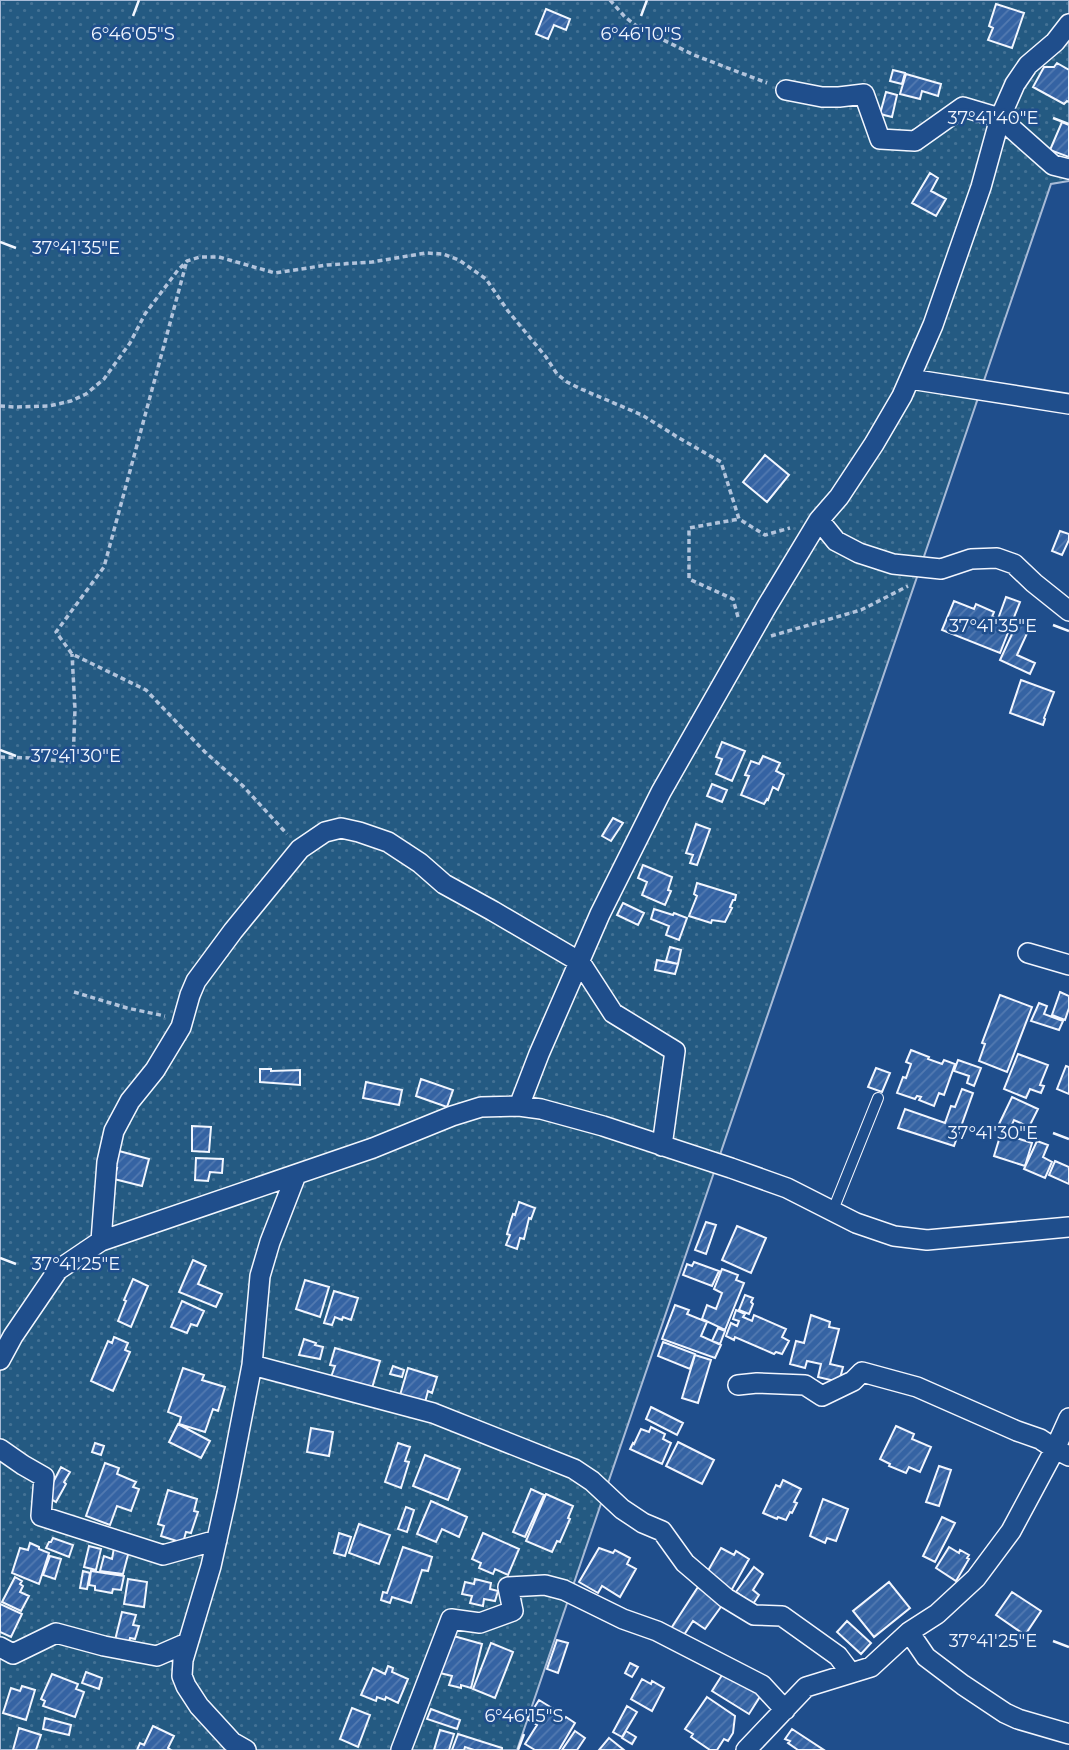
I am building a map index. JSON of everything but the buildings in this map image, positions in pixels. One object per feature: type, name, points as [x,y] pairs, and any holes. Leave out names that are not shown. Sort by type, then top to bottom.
[{"type":"street","points":[[519,1106],[600,914],[661,792],[819,520],[839,497],[902,396],[933,326],[981,187],[1000,118],[1021,74],[1069,24]]},
{"type":"street","points":[[786,90],[822,97],[864,94],[880,139],[915,141],[963,107],[1000,118],[1053,165],[1069,169]]},
{"type":"street","points":[[909,379],[1069,404]]},
{"type":"street","points":[[819,520],[836,541],[893,564],[941,569],[971,559],[997,558],[1014,564],[1069,611]]},
{"type":"street","points":[[101,1241],[107,1162],[114,1130],[181,1027],[197,981],[233,931],[300,849],[326,832],[341,828],[388,842],[420,863],[444,884],[580,962],[613,1013],[675,1051],[663,1146]]},
{"type":"street","points":[[1028,953],[1069,965]]},
{"type":"street","points":[[0,1360],[58,1270],[101,1241],[373,1148],[461,1112],[481,1107],[519,1106],[568,1116],[787,1188],[856,1223],[894,1236],[927,1240],[1069,1227]]},
{"type":"street","points":[[246,1750],[232,1742],[186,1686],[182,1676],[183,1660],[217,1540],[252,1365],[260,1276],[296,1175]]},
{"type":"street","points":[[252,1365],[433,1413],[574,1469],[592,1481],[622,1509],[643,1523],[662,1531],[685,1563],[726,1598],[754,1615],[782,1616],[838,1656],[850,1672]]},
{"type":"street","points":[[738,1385],[805,1385],[822,1396],[846,1385],[862,1372],[917,1387],[1040,1439],[1062,1452]]},
{"type":"street","points":[[746,1750],[806,1687],[871,1667],[909,1632],[937,1614],[976,1577],[1011,1531],[1062,1452],[1069,1418]]},
{"type":"street","points":[[0,1448],[44,1477],[41,1516],[163,1555],[217,1540]]},
{"type":"street","points":[[401,1750],[452,1619],[480,1623],[513,1611],[508,1587],[545,1585],[564,1590],[623,1619],[657,1631],[762,1685],[785,1710]]},
{"type":"street","points":[[909,1632],[926,1657],[1005,1713],[1069,1734]]},
{"type":"street","points":[[0,1647],[13,1654],[56,1633],[157,1656],[182,1676]]},
{"type":"street","points":[[157,1656],[187,1643]]},
{"type":"lane","points":[[833,1210],[878,1098]]},
{"type":"path","points":[[610,0],[639,28],[694,55],[786,90]]},
{"type":"path","points":[[0,406],[49,406],[86,394],[104,379],[130,343],[145,314],[187,261],[200,257],[219,257],[275,273],[426,253],[443,254],[459,260],[486,279],[557,374],[581,389],[642,415],[721,462],[739,519],[765,535],[819,520]]},
{"type":"path","points":[[187,261],[104,567],[56,632],[72,654],[146,690],[205,752],[243,786],[300,849]]},
{"type":"path","points":[[0,757],[73,762],[75,709],[72,654]]},
{"type":"path","points":[[74,992],[166,1017],[181,1027]]},
{"type":"shaded area","points":[[0,0],[1069,0],[1069,181],[1051,184],[517,1750],[0,1750]]}]
